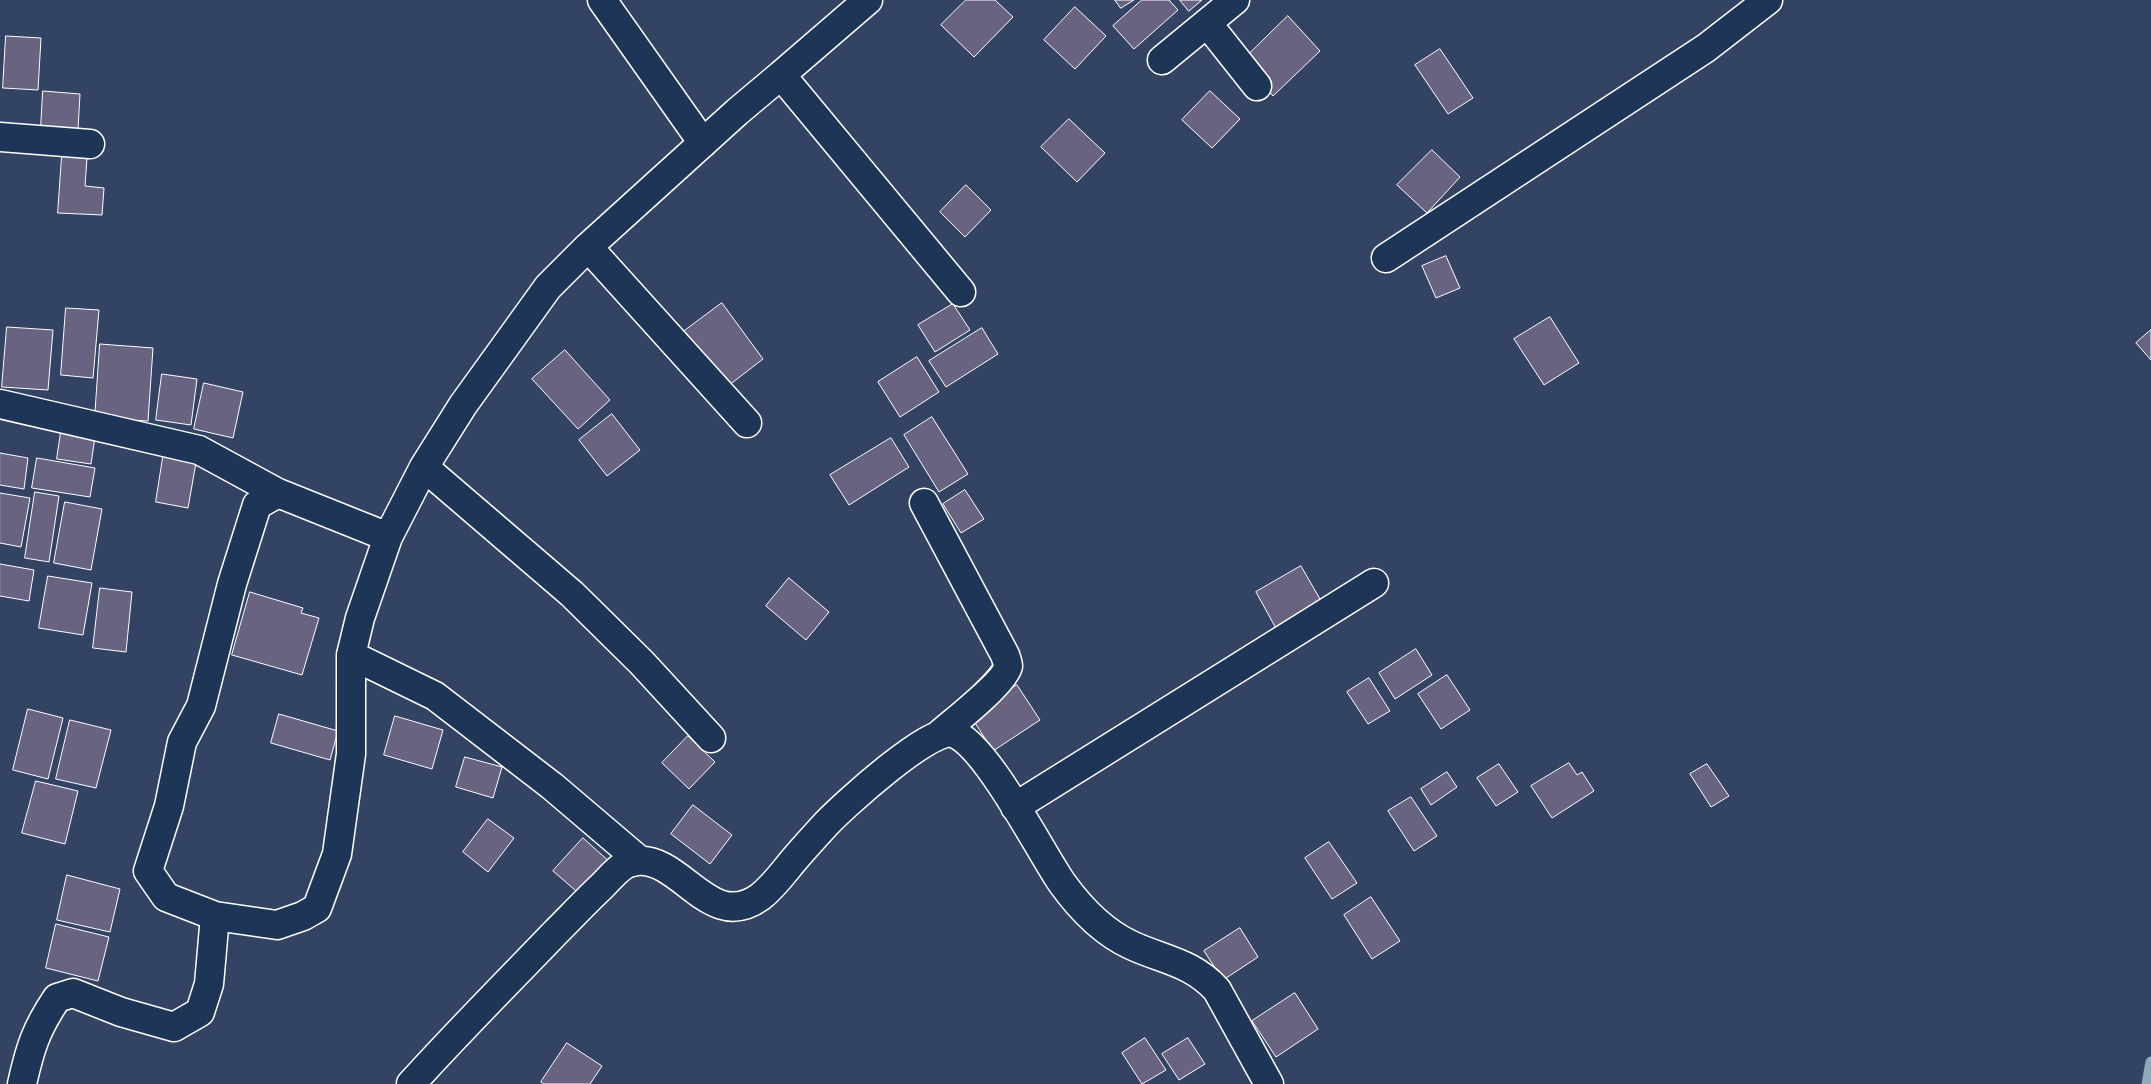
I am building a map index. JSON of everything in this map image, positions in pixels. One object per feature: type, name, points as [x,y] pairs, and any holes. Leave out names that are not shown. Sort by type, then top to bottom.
[{"type":"street","points":[[602,0],[703,143]]},
{"type":"street","points":[[278,494],[256,505],[232,584],[201,706],[182,742],[169,806],[148,871],[166,897],[215,916],[277,926],[303,916],[317,908],[337,854],[351,754],[351,655],[360,618],[388,537],[424,467],[463,405],[548,287],[588,247],[703,143],[868,0]]},
{"type":"street","points":[[1162,60],[1235,0]]},
{"type":"street","points":[[1386,258],[1706,48],[1768,0]]},
{"type":"street","points":[[1207,23],[1257,86]]},
{"type":"street","points":[[781,75],[961,292]]},
{"type":"street","points":[[0,137],[90,144]]},
{"type":"street","points":[[588,247],[747,424]]},
{"type":"street","points":[[0,404],[200,450],[278,494],[388,537]]},
{"type":"street","points":[[424,467],[572,594],[642,663],[711,738]]},
{"type":"street","points":[[351,655],[435,696],[552,786],[639,860],[658,865],[712,901],[735,907],[745,905],[770,889],[799,854],[846,805],[912,750],[941,733],[1004,675],[1008,666],[1005,655],[924,503]]},
{"type":"street","points":[[1015,807],[1374,583]]},
{"type":"street","points":[[941,733],[951,732],[975,748],[998,779],[1063,884],[1102,928],[1130,945],[1195,970],[1207,979],[1217,990],[1268,1084]]},
{"type":"street","points":[[411,1084],[597,890],[627,863],[639,860]]},
{"type":"street","points":[[22,1084],[30,1050],[41,1022],[57,998],[73,993],[121,1012],[174,1027],[200,1012],[209,984],[215,916]]},
{"type":"building","points":[[966,0],[995,0],[1013,17],[974,57],[941,25]]},
{"type":"building","points":[[1115,0],[1134,0],[1121,8]]},
{"type":"building","points":[[1142,0],[1169,0],[1178,10],[1134,49],[1113,26]]},
{"type":"building","points":[[1180,0],[1202,0],[1189,11]]},
{"type":"building","points":[[1075,7],[1106,36],[1075,69],[1044,40]]},
{"type":"building","points":[[1288,16],[1320,51],[1273,96],[1244,59]]},
{"type":"building","points":[[6,36],[41,38],[38,90],[3,88]]},
{"type":"building","points":[[1440,49],[1473,98],[1448,114],[1415,65]]},
{"type":"building","points":[[43,91],[80,94],[78,129],[41,128]]},
{"type":"building","points":[[1210,91],[1240,119],[1212,148],[1182,120]]},
{"type":"building","points":[[1069,119],[1105,153],[1077,182],[1041,147]]},
{"type":"building","points":[[1432,150],[1460,177],[1427,213],[1397,185]]},
{"type":"building","points":[[62,156],[87,158],[85,186],[104,188],[102,215],[58,213]]},
{"type":"building","points":[[966,185],[991,210],[965,237],[940,212]]},
{"type":"building","points":[[1446,256],[1460,288],[1436,298],[1422,266]]},
{"type":"building","points":[[722,303],[763,359],[724,389],[683,332]]},
{"type":"building","points":[[953,304],[970,330],[935,352],[918,325]]},
{"type":"building","points":[[66,308],[99,310],[93,378],[61,375]]},
{"type":"building","points":[[1550,317],[1579,363],[1544,385],[1514,339]]},
{"type":"building","points":[[7,327],[53,330],[48,390],[2,387]]},
{"type":"building","points":[[982,328],[998,354],[946,387],[929,361]]},
{"type":"building","points":[[2151,330],[2151,360],[2136,343]]},
{"type":"building","points":[[100,344],[153,348],[148,421],[95,418]]},
{"type":"building","points":[[565,350],[610,400],[578,429],[532,379]]},
{"type":"building","points":[[917,357],[939,392],[900,417],[878,382]]},
{"type":"building","points":[[162,374],[197,379],[191,425],[156,420]]},
{"type":"building","points":[[204,383],[243,392],[233,438],[194,429]]},
{"type":"building","points":[[612,414],[640,450],[607,476],[579,440]]},
{"type":"building","points":[[932,417],[968,474],[939,492],[904,435]]},
{"type":"building","points":[[62,425],[96,430],[91,464],[57,459]]},
{"type":"building","points":[[891,438],[909,467],[849,505],[830,475]]},
{"type":"building","points":[[164,451],[197,457],[188,508],[156,502]]},
{"type":"building","points":[[0,453],[28,458],[24,489],[0,485]]},
{"type":"building","points":[[37,458],[95,468],[90,497],[32,488]]},
{"type":"building","points":[[965,490],[984,519],[961,533],[943,504]]},
{"type":"building","points":[[35,492],[59,496],[49,562],[25,558]]},
{"type":"building","points":[[0,493],[30,498],[21,547],[0,543]]},
{"type":"building","points":[[65,502],[102,509],[91,570],[54,563]]},
{"type":"building","points":[[0,564],[34,570],[29,601],[0,596]]},
{"type":"building","points":[[1301,566],[1324,606],[1278,632],[1256,592]]},
{"type":"building","points":[[48,576],[92,583],[83,635],[39,628]]},
{"type":"building","points":[[789,578],[829,612],[806,640],[766,606]]},
{"type":"building","points":[[100,588],[132,592],[126,652],[93,648]]},
{"type":"building","points":[[250,592],[303,608],[301,613],[319,618],[302,675],[232,655]]},
{"type":"building","points":[[1416,649],[1432,675],[1395,699],[1379,673]]},
{"type":"building","points":[[1447,675],[1470,710],[1441,729],[1418,694]]},
{"type":"building","points":[[1369,678],[1390,711],[1368,724],[1347,692]]},
{"type":"building","points":[[1017,685],[1040,720],[993,751],[970,715]]},
{"type":"building","points":[[28,709],[63,718],[48,779],[13,770]]},
{"type":"building","points":[[279,714],[338,731],[330,760],[271,743]]},
{"type":"building","points":[[395,716],[443,730],[432,769],[384,755]]},
{"type":"building","points":[[70,720],[111,730],[96,788],[56,779]]},
{"type":"building","points":[[688,736],[715,762],[689,789],[662,763]]},
{"type":"building","points":[[465,757],[502,767],[493,798],[456,787]]},
{"type":"building","points":[[1569,763],[1577,775],[1582,772],[1594,791],[1552,818],[1531,786]]},
{"type":"building","points":[[1499,764],[1518,792],[1496,806],[1477,778]]},
{"type":"building","points":[[1707,764],[1729,796],[1711,807],[1690,774]]},
{"type":"building","points":[[1447,772],[1457,787],[1431,805],[1421,789]]},
{"type":"building","points":[[36,781],[78,791],[65,844],[22,833]]},
{"type":"building","points":[[1411,797],[1437,836],[1414,851],[1388,811]]},
{"type":"building","points":[[693,805],[732,835],[710,864],[671,834]]},
{"type":"building","points":[[488,819],[514,838],[488,872],[463,852]]},
{"type":"building","points":[[583,838],[612,864],[583,897],[553,871]]},
{"type":"building","points":[[1329,842],[1357,883],[1332,899],[1305,858]]},
{"type":"building","points":[[67,875],[120,889],[110,932],[57,920]]},
{"type":"building","points":[[1371,897],[1400,941],[1372,959],[1344,915]]},
{"type":"building","points":[[56,924],[109,937],[98,981],[46,968]]},
{"type":"building","points":[[1240,928],[1258,957],[1223,980],[1204,951]]},
{"type":"building","points":[[1295,993],[1318,1029],[1276,1057],[1252,1021]]},
{"type":"building","points":[[1145,1038],[1166,1070],[1142,1084],[1122,1053]]},
{"type":"building","points":[[1188,1038],[1205,1064],[1179,1080],[1162,1054]]},
{"type":"building","points":[[567,1043],[602,1066],[590,1084],[544,1084],[541,1082]]},
{"type":"waterway","points":[[2147,1084],[2151,1062]]}]
